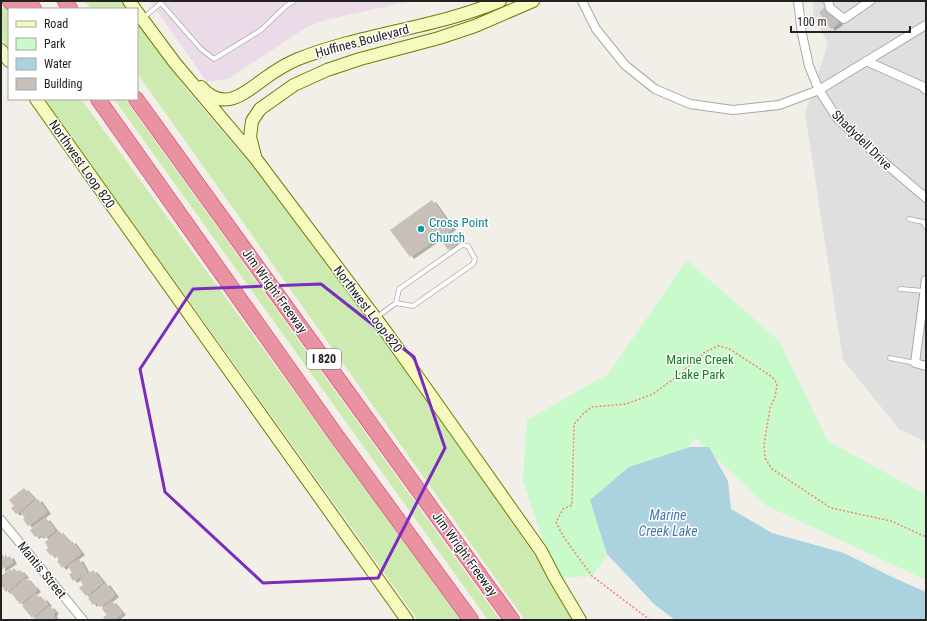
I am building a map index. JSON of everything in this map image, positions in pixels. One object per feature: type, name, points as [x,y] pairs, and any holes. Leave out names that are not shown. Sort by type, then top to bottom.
[{"type":"highway","points":[[89,100],[95,110],[110,115]]},
{"type":"highway","name":"I 820","points":[[99,100],[336,435],[471,620]]},
{"type":"highway","name":"Jim Wright Freeway","points":[[137,100],[512,620]]},
{"type":"main road","name":"Huffines Boulevard","points":[[175,63],[185,67],[204,91],[225,100],[236,98],[288,63],[315,52],[355,40],[441,21],[500,1]]},
{"type":"main road","name":"Huffines Boulevard","points":[[256,159],[250,137],[252,121],[260,109],[294,85],[327,70],[360,59],[439,38],[475,26],[533,1]]},
{"type":"main road","name":"Northwest Loop 820","points":[[138,13],[175,63],[256,159],[375,319],[541,551],[580,620]]},
{"type":"main road","points":[[355,40],[360,59]]},
{"type":"main road","points":[[1,50],[8,60]]},
{"type":"main road","name":"Northwest Loop 820","points":[[37,100],[407,620]]},
{"type":"street","points":[[582,1],[596,29],[625,65],[654,89],[690,104],[733,110],[779,105],[819,90],[926,25]]},
{"type":"street","name":"Shadydell Drive","points":[[798,1],[802,34],[809,66],[819,90],[837,118],[886,164],[926,198]]},
{"type":"street","points":[[828,1],[830,8],[844,19],[870,1]]},
{"type":"street","points":[[866,61],[922,86],[926,90]]},
{"type":"street","points":[[926,280],[922,336],[915,363],[926,366]]},
{"type":"street","name":"Mantis Street","points":[[1,520],[83,620]]},
{"type":"lane","points":[[138,13],[160,2],[201,49],[214,59],[261,30],[286,6],[294,1]]},
{"type":"lane","points":[[909,219],[923,222],[926,227]]},
{"type":"lane","points":[[375,319],[396,303],[399,289],[462,245],[468,246],[475,258],[473,264],[413,306],[396,303]]},
{"type":"lane","points":[[900,289],[924,292]]},
{"type":"lane","points":[[890,358],[915,363]]},
{"type":"path","points":[[650,620],[592,576],[563,536],[556,522],[563,509],[572,505],[574,424],[592,407],[626,404],[653,394],[706,352],[718,346],[728,348],[768,374],[777,384],[775,397],[770,408],[764,445],[765,458],[772,469],[831,508],[891,521],[926,537]]},
{"type":"highlighted area","points":[[321,284],[414,357],[445,448],[378,578],[263,583],[165,492],[140,369],[193,289]]},
{"type":"shaded area","points":[[150,1],[412,1],[329,19],[307,27],[228,79],[207,82]]},
{"type":"shaded area","points":[[813,1],[926,1],[926,442],[899,429],[843,360],[805,113],[828,44],[813,15]]},
{"type":"green space","points":[[1,1],[3,1],[8,8],[8,48],[1,38]]},
{"type":"green space","points":[[85,1],[123,1],[128,8],[90,8]]},
{"type":"green space","points":[[138,21],[187,90],[285,204],[376,328],[533,550],[574,620],[525,620],[138,74]]},
{"type":"green space","points":[[45,100],[82,100],[461,620],[418,620]]},
{"type":"green space","points":[[115,100],[126,100],[500,620],[488,620]]},
{"type":"green space","name":"Marine Creek Lake Park","points":[[687,260],[779,341],[828,441],[926,495],[926,580],[767,506],[695,438],[592,576],[555,578],[523,480],[527,420],[608,374]]},
{"type":"water","name":"Marine Creek Lake","points":[[690,447],[709,447],[728,481],[731,509],[772,533],[844,553],[926,592],[926,620],[675,620],[655,605],[607,554],[590,500],[629,467]]},
{"type":"building","points":[[827,6],[839,23],[831,29],[819,12]]},
{"type":"building","name":"Cross Point Church","points":[[432,200],[452,228],[447,232],[456,244],[448,250],[439,237],[410,257],[390,230]]},
{"type":"building","points":[[24,488],[34,499],[16,514],[11,508],[14,506],[9,500]]},
{"type":"building","points":[[38,499],[47,512],[28,526],[21,513]]},
{"type":"building","points":[[46,518],[55,530],[45,538],[42,535],[40,537],[38,535],[35,537],[30,530]]},
{"type":"building","points":[[59,531],[69,542],[58,552],[72,541],[81,553],[62,568],[57,561],[59,560],[55,553],[51,556],[46,550],[48,548],[45,542]]},
{"type":"building","points":[[1,552],[5,559],[10,556],[13,562],[1,570]]},
{"type":"building","points":[[79,559],[87,573],[73,581],[69,574],[72,573],[68,566]]},
{"type":"building","points":[[14,568],[17,572],[20,570],[25,576],[6,592],[1,585],[1,576],[10,569],[11,571]]},
{"type":"building","points":[[93,570],[103,582],[86,596],[79,588],[83,585],[80,580]]},
{"type":"building","points":[[26,578],[32,585],[31,587],[33,585],[37,590],[20,604],[10,592]]},
{"type":"building","points":[[106,583],[115,595],[100,607],[96,602],[93,605],[88,598]]},
{"type":"building","points":[[36,594],[41,600],[43,598],[48,604],[32,618],[22,606]]},
{"type":"building","points":[[112,601],[122,613],[113,620],[106,620],[103,617],[107,615],[102,609]]},
{"type":"building","points":[[50,606],[55,612],[53,614],[55,620],[33,620]]},
{"type":"place","name":"Cross Point Church","points":[[421,229]]}]
